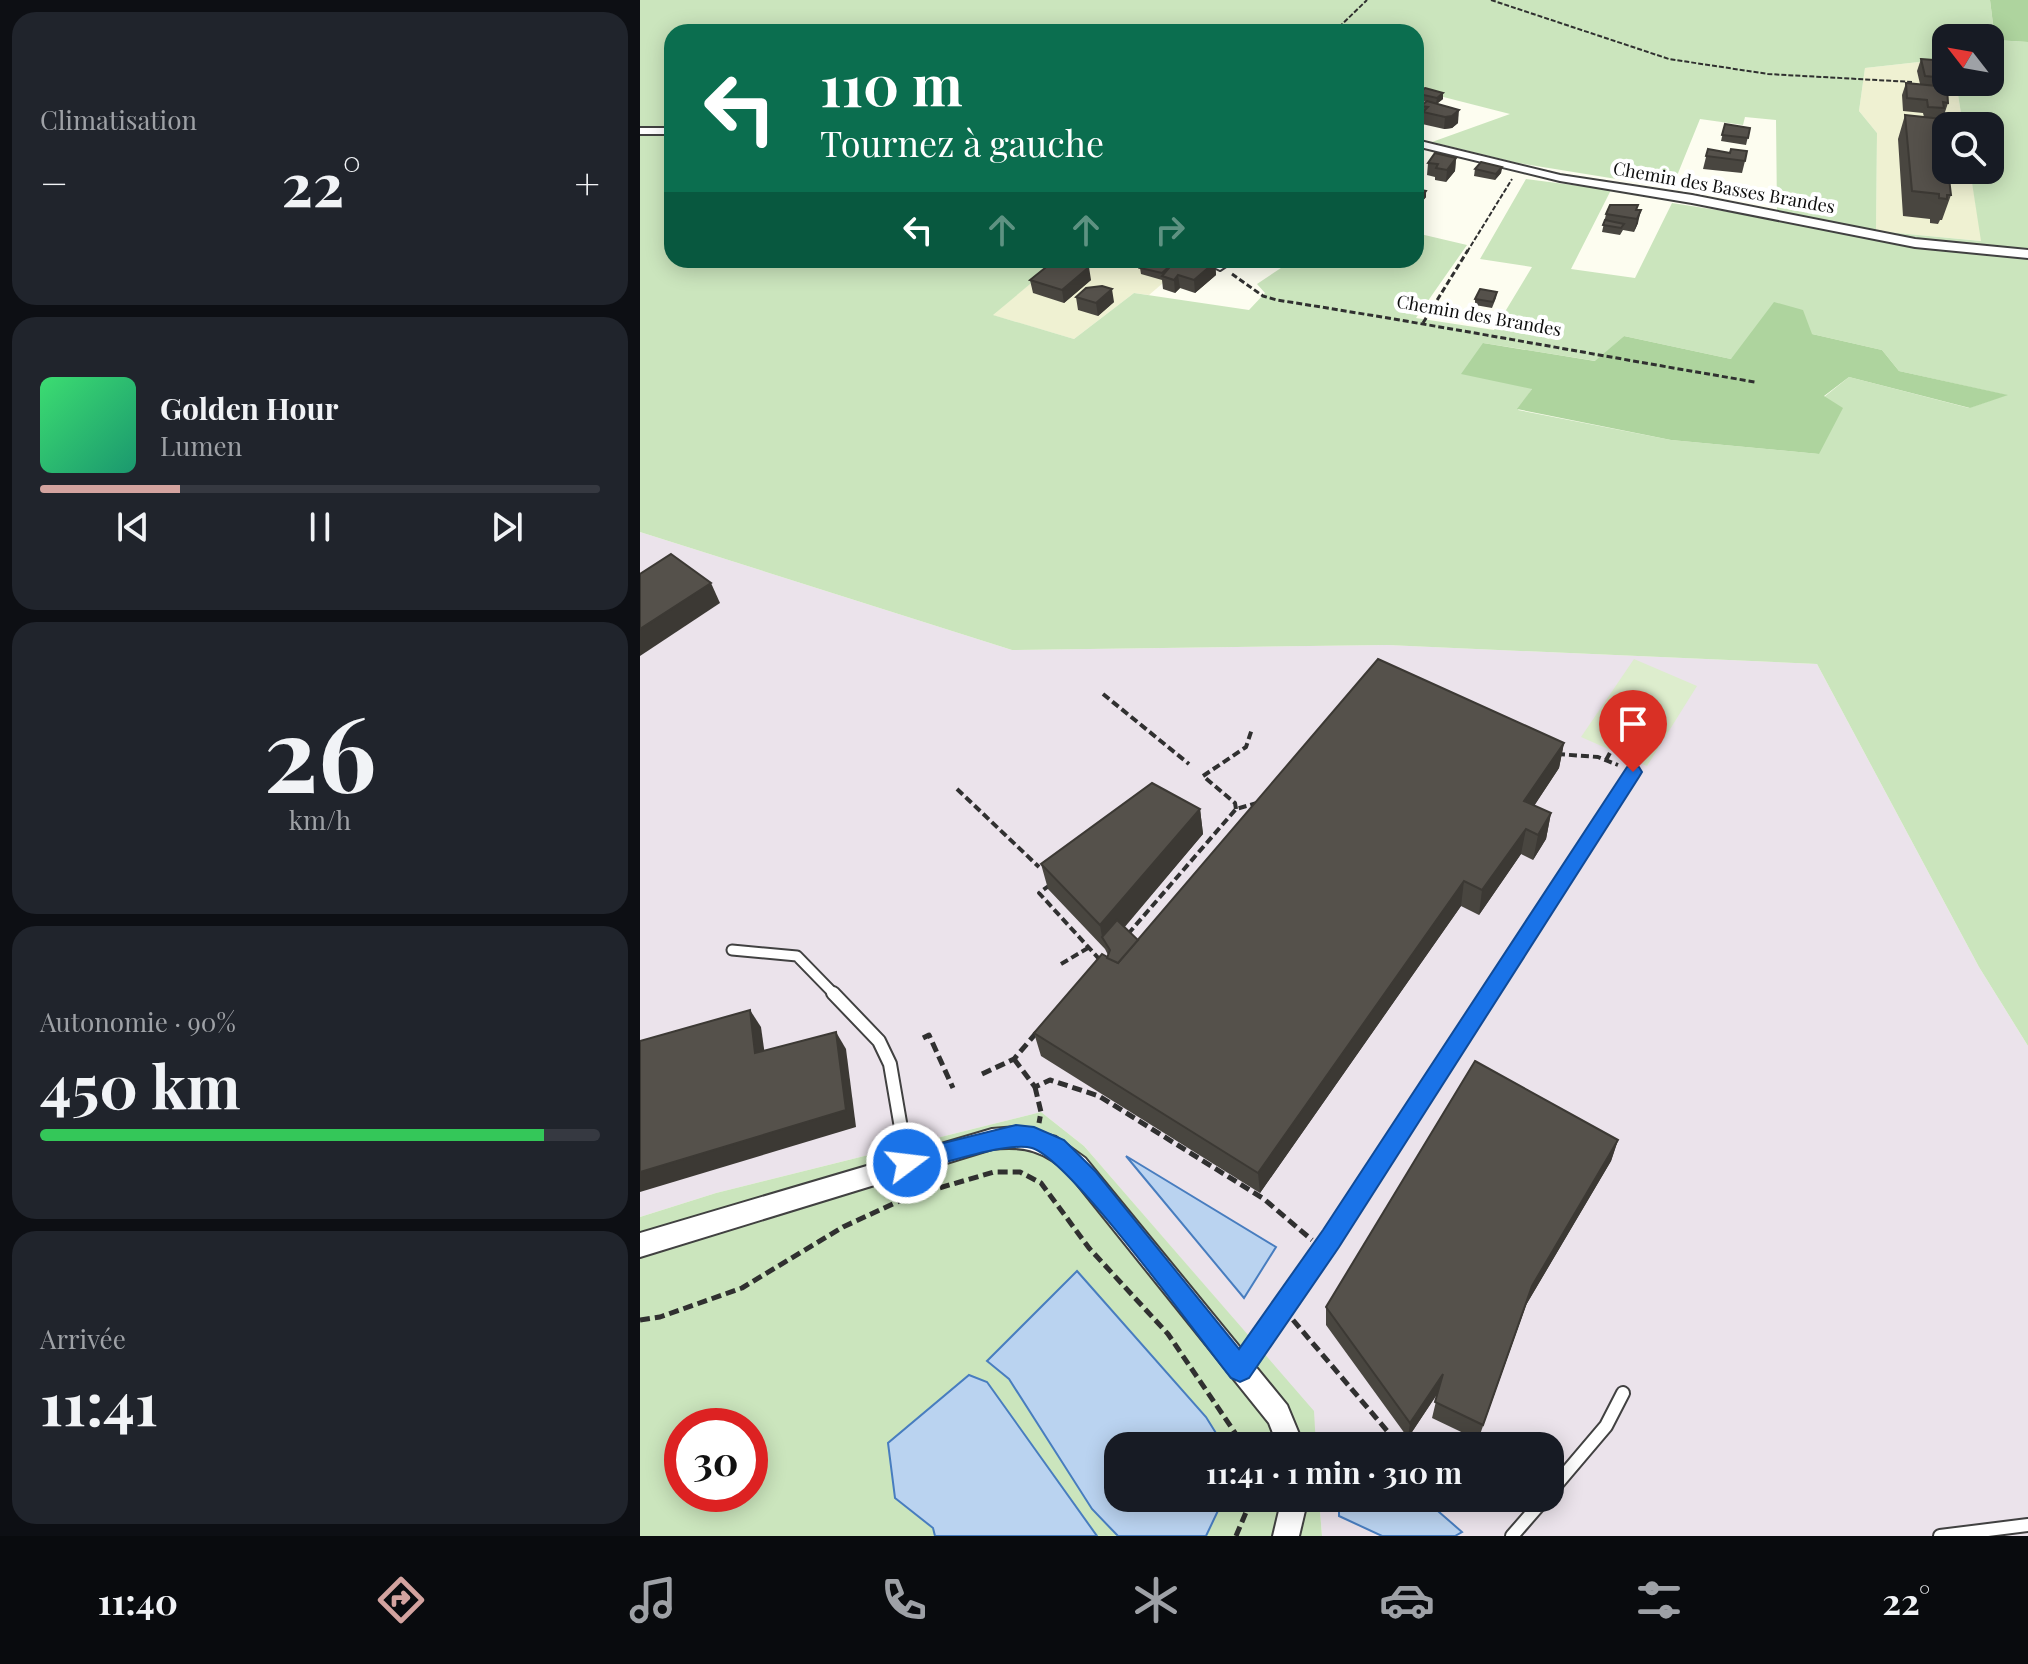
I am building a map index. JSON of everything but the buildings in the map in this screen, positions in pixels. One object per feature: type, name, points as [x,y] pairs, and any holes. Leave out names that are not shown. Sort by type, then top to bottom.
[{"type":"street","points":[[640,131],[664,131]]},
{"type":"street","name":"Chemin des Basses Brandes","points":[[1424,145],[1517,168],[1915,243],[2028,254]]},
{"type":"street","points":[[640,1245],[907,1163],[1016,1135],[1034,1138],[1056,1148],[1088,1180],[1278,1414],[1285,1432]]},
{"type":"street","points":[[1286,1536],[1292,1512]]},
{"type":"lane","points":[[1240,1369],[1323,1249],[1633,772]]},
{"type":"lane","points":[[732,950],[797,956],[879,1041],[890,1064],[907,1163]]},
{"type":"lane","points":[[1564,1476],[1606,1426],[1623,1393]]},
{"type":"lane","points":[[1512,1536],[1533,1512]]},
{"type":"lane","points":[[1940,1536],[2028,1525]]},
{"type":"path","points":[[1342,24],[1367,0]]},
{"type":"path","points":[[1491,0],[1669,59],[1768,74],[1912,82]]},
{"type":"path","points":[[1423,323],[1517,168]]},
{"type":"path","name":"Chemin des Brandes","points":[[1223,268],[1263,296],[1755,382]]},
{"type":"path","points":[[1103,694],[1189,764]]},
{"type":"path","points":[[1236,809],[1235,803],[1203,776],[1246,747],[1252,729]]},
{"type":"path","points":[[1548,749],[1562,756],[1598,757],[1633,772]]},
{"type":"path","points":[[1606,760],[1611,751]]},
{"type":"path","points":[[957,789],[1039,867]]},
{"type":"path","points":[[1125,937],[1236,809],[1269,800]]},
{"type":"path","points":[[1052,883],[1039,893],[1101,961]]},
{"type":"path","points":[[1061,964],[1088,948]]},
{"type":"path","points":[[1091,971],[1108,953]]},
{"type":"path","points":[[982,1074],[1014,1059],[1043,1026]]},
{"type":"path","points":[[923,1038],[929,1035],[953,1088]]},
{"type":"path","points":[[1014,1059],[1035,1087],[1041,1112],[1039,1124]]},
{"type":"path","points":[[1035,1087],[1050,1080],[1099,1096],[1264,1199],[1323,1249]]},
{"type":"path","points":[[640,1320],[660,1317],[742,1288],[843,1227],[908,1197],[994,1172],[1020,1172],[1041,1183],[1089,1248],[1168,1334],[1234,1432]]},
{"type":"path","points":[[1283,1309],[1388,1432]]},
{"type":"path","points":[[1236,1536],[1246,1512]]},
{"type":"shaded area","points":[[640,532],[1012,650],[1387,645],[1817,664],[1979,967],[2028,1046],[2028,1536],[1322,1536],[1320,1512],[1564,1512],[1564,1432],[1315,1432],[1313,1411],[1084,1146],[1041,1112],[716,1193],[640,1217]]},
{"type":"green space","points":[[640,0],[1990,0],[1993,24],[1932,24],[1932,61],[1865,68],[1859,111],[1877,133],[1876,231],[1981,241],[1972,184],[2004,184],[2004,112],[1961,112],[1958,96],[2004,96],[2004,41],[2028,42],[2028,1046],[1979,967],[1817,664],[1387,645],[1012,650],[640,532]],"holes":[[[1812,334],[1882,350],[1899,371],[2006,395],[1969,408],[1849,377],[1824,397],[1819,454],[1671,440],[1518,410],[1532,389],[1483,343],[1596,361],[1624,336],[1731,359]]]},
{"type":"green space","points":[[1990,0],[2028,0],[2028,42],[2004,41],[2004,24],[1993,24]]},
{"type":"green space","points":[[1932,61],[1932,96],[1958,96],[1961,112],[1932,112],[1932,184],[1972,184],[1982,241],[1876,231],[1877,133],[1859,111],[1865,68]]},
{"type":"green space","points":[[1049,268],[1180,268],[1149,295],[1134,293],[1074,339],[992,315]]},
{"type":"green space","points":[[1774,302],[1803,310],[1812,334],[1882,350],[1899,371],[2008,395],[1970,408],[1849,377],[1824,396],[1843,408],[1819,454],[1671,440],[1517,409],[1532,389],[1461,374],[1483,343],[1595,361],[1624,336],[1731,359]]},
{"type":"green space","points":[[1634,659],[1697,686],[1647,766],[1581,737]]},
{"type":"green space","points":[[1041,1112],[1084,1146],[1314,1411],[1315,1432],[1104,1432],[1104,1512],[1320,1512],[1322,1536],[640,1536],[640,1217],[716,1193]]},
{"type":"water","points":[[1126,1156],[1276,1247],[1244,1298]]},
{"type":"water","points":[[1077,1271],[1206,1417],[1215,1432],[1104,1432],[1104,1512],[1217,1512],[1206,1536],[1118,1536],[1092,1509],[1009,1379],[987,1361]]},
{"type":"water","points":[[969,1375],[987,1382],[1097,1536],[935,1536],[933,1528],[895,1498],[888,1443]]},
{"type":"water","points":[[1339,1512],[1439,1512],[1462,1532],[1455,1536],[1382,1536],[1339,1516]]},
{"type":"route","points":[[907,1163],[1016,1135],[1028,1136],[1056,1148],[1077,1166],[1240,1369],[1331,1239],[1633,772]]}]
